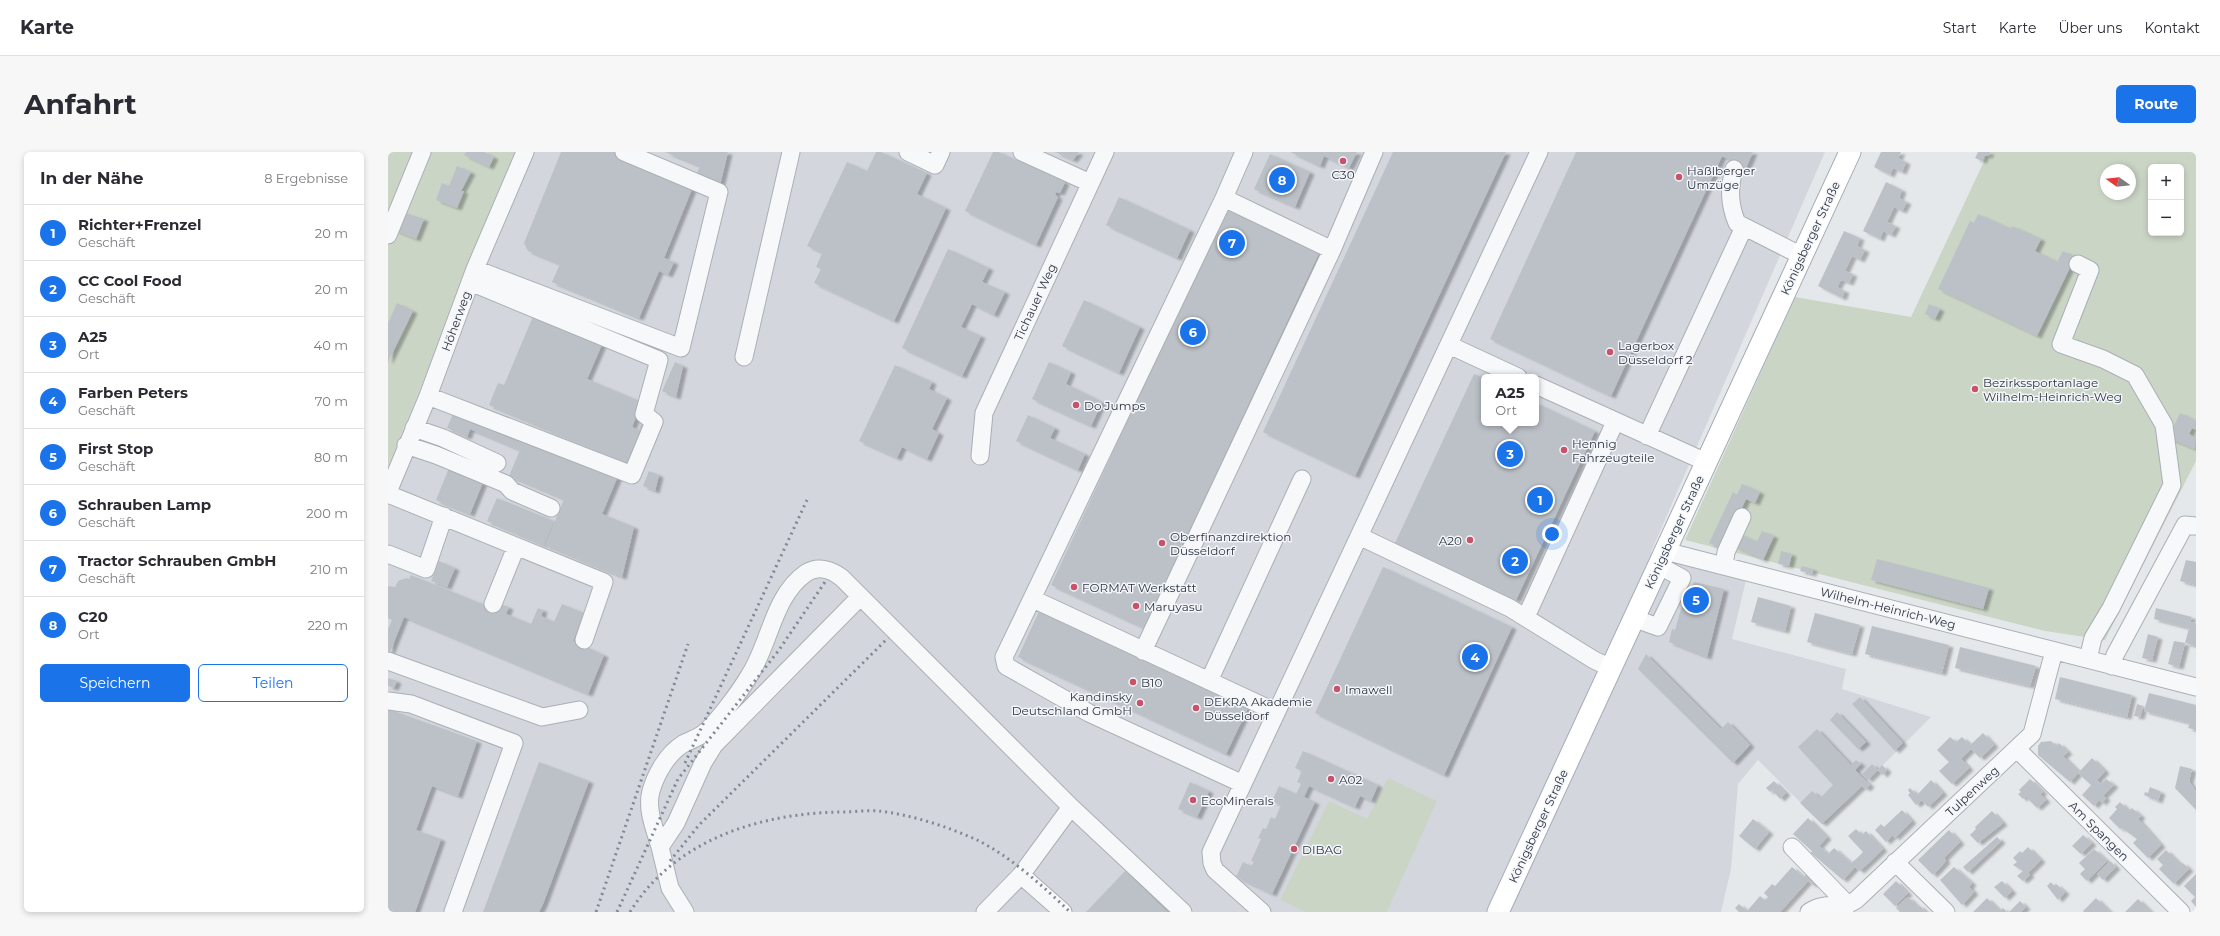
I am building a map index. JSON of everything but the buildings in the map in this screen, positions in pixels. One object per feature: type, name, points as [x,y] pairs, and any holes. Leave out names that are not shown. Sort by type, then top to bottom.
[{"type":"main road","name":"Königsberger Straße","points":[[1498,912],[1850,152]]},
{"type":"street","points":[[388,235],[422,152]]},
{"type":"street","name":"Höherweg","points":[[388,493],[406,445],[428,396],[473,276],[525,152]]},
{"type":"street","points":[[473,276],[681,348],[719,192],[624,152]]},
{"type":"street","points":[[744,357],[790,152]]},
{"type":"street","points":[[908,152],[935,165],[941,152]]},
{"type":"street","points":[[1022,152],[1090,184]]},
{"type":"street","name":"Tichauer Weg","points":[[980,456],[984,413],[1105,152]]},
{"type":"street","points":[[1244,152],[1224,198],[1004,657],[1006,666],[1095,716],[1222,772],[1244,784]]},
{"type":"street","points":[[1143,651],[1332,250],[1374,152]]},
{"type":"street","points":[[1262,912],[1215,870],[1212,863],[1211,852],[1539,152]]},
{"type":"street","points":[[1734,169],[1730,188],[1732,210],[1737,223],[1802,256]]},
{"type":"street","points":[[1224,198],[1332,250]]},
{"type":"street","points":[[1647,436],[1744,227]]},
{"type":"street","points":[[2078,264],[2090,270],[2061,344],[2103,359],[2135,375],[2164,424],[2172,485],[2111,608],[2093,638],[2088,660]]},
{"type":"street","points":[[428,396],[632,475],[654,422],[644,414],[658,360],[473,276]]},
{"type":"street","points":[[1449,345],[1512,374]]},
{"type":"street","points":[[1539,386],[1706,462]]},
{"type":"street","points":[[1526,617],[1615,422]]},
{"type":"street","points":[[414,428],[443,438],[497,463]]},
{"type":"street","points":[[406,445],[436,455],[506,484],[512,491],[551,508]]},
{"type":"street","points":[[1208,681],[1302,480]]},
{"type":"street","points":[[388,493],[604,582],[584,640]]},
{"type":"street","points":[[388,554],[426,569],[444,516]]},
{"type":"street","points":[[1724,566],[1726,552],[1742,517]]},
{"type":"street","points":[[2112,666],[2114,655],[2185,525],[2196,526]]},
{"type":"street","points":[[1359,536],[1526,617],[1594,660],[1611,668]]},
{"type":"street","points":[[493,604],[516,547]]},
{"type":"street","name":"Wilhelm-Heinrich-Weg","points":[[1662,558],[1724,566],[2196,687]]},
{"type":"street","points":[[685,912],[670,888],[649,805],[651,792],[657,776],[668,758],[675,750],[705,732],[750,675],[790,590],[807,572],[815,569],[824,569],[837,574],[1071,807],[1183,912]]},
{"type":"street","points":[[660,847],[676,824],[703,763],[714,745],[860,597]]},
{"type":"street","points":[[1033,599],[1276,712]]},
{"type":"street","name":"Tulpenweg","points":[[1848,905],[2018,750],[2032,734],[2054,651]]},
{"type":"street","points":[[388,661],[542,717],[579,710]]},
{"type":"street","points":[[388,701],[411,704],[514,743],[453,912]]},
{"type":"street","name":"Am Spangen","points":[[2018,750],[2180,912]]},
{"type":"street","points":[[985,912],[1021,874],[1071,807]]},
{"type":"street","points":[[1792,847],[1848,905]]},
{"type":"street","points":[[1895,862],[1946,912]]},
{"type":"street","points":[[1021,874],[1063,912]]},
{"type":"street","points":[[1809,912],[1819,906],[1848,905]]},
{"type":"shaded area","points":[[518,152],[1825,152],[1651,552],[1747,576],[1732,639],[1846,669],[1842,689],[1931,717],[1823,825],[1758,760],[1738,784],[1731,869],[1721,912],[388,912],[388,467]]},
{"type":"green space","points":[[388,152],[518,152],[388,467]]},
{"type":"green space","name":"Bezirkssportanlage Wilhelm-Heinrich-Weg","points":[[1977,152],[2196,152],[2196,461],[2105,640],[2045,631],[1685,540],[1795,297],[1911,317],[1986,157]]},
{"type":"green space","points":[[1388,778],[1437,801],[1387,912],[1306,912],[1280,900],[1329,801],[1367,819]]},
{"type":"railway","points":[[685,763],[807,500]]},
{"type":"railway","points":[[617,912],[678,779],[779,650],[827,579]]},
{"type":"railway","points":[[670,861],[699,825],[888,638]]},
{"type":"railway","points":[[596,912],[688,644]]},
{"type":"railway","points":[[630,912],[649,887],[671,866],[695,849],[722,835],[751,825],[781,818],[811,814],[869,811],[878,811],[916,818],[954,830],[977,840],[1002,854],[1014,863],[1038,882],[1070,912]]},
{"type":"place","name":"C30","points":[[1343,161]]},
{"type":"place","name":"Haßlberger Umzüge","points":[[1679,177]]},
{"type":"place","name":"C20","points":[[1282,180]]},
{"type":"place","name":"Tractor Schrauben GmbH","points":[[1232,243]]},
{"type":"place","name":"Schrauben Lamp","points":[[1193,332]]},
{"type":"place","name":"Lagerbox Düsseldorf 2","points":[[1610,352]]},
{"type":"place","name":"Bezirkssportanlage Wilhelm-Heinrich-Weg","points":[[1975,389]]},
{"type":"place","name":"Do Jumps","points":[[1076,405]]},
{"type":"place","name":"Hennig Fahrzeugteile","points":[[1564,450]]},
{"type":"place","name":"A25","points":[[1510,454]]},
{"type":"place","name":"Richter+Frenzel","points":[[1540,500]]},
{"type":"place","name":"A20","points":[[1470,540]]},
{"type":"place","name":"Oberfinanzdirektion Düsseldorf","points":[[1162,543]]},
{"type":"place","name":"CC Cool Food","points":[[1515,561]]},
{"type":"place","name":"FORMAT Werkstatt","points":[[1074,587]]},
{"type":"place","name":"First Stop","points":[[1696,600]]},
{"type":"place","name":"Maruyasu","points":[[1136,606]]},
{"type":"place","name":"Farben Peters","points":[[1475,657]]},
{"type":"place","name":"B10","points":[[1133,682]]},
{"type":"place","name":"Imawell","points":[[1337,689]]},
{"type":"place","name":"Kandinsky Deutschland GmbH","points":[[1140,703]]},
{"type":"place","name":"DEKRA Akademie Düsseldorf","points":[[1196,708]]},
{"type":"place","name":"A02","points":[[1331,779]]},
{"type":"place","name":"EcoMinerals","points":[[1193,800]]},
{"type":"place","name":"DIBAG","points":[[1294,849]]}]
